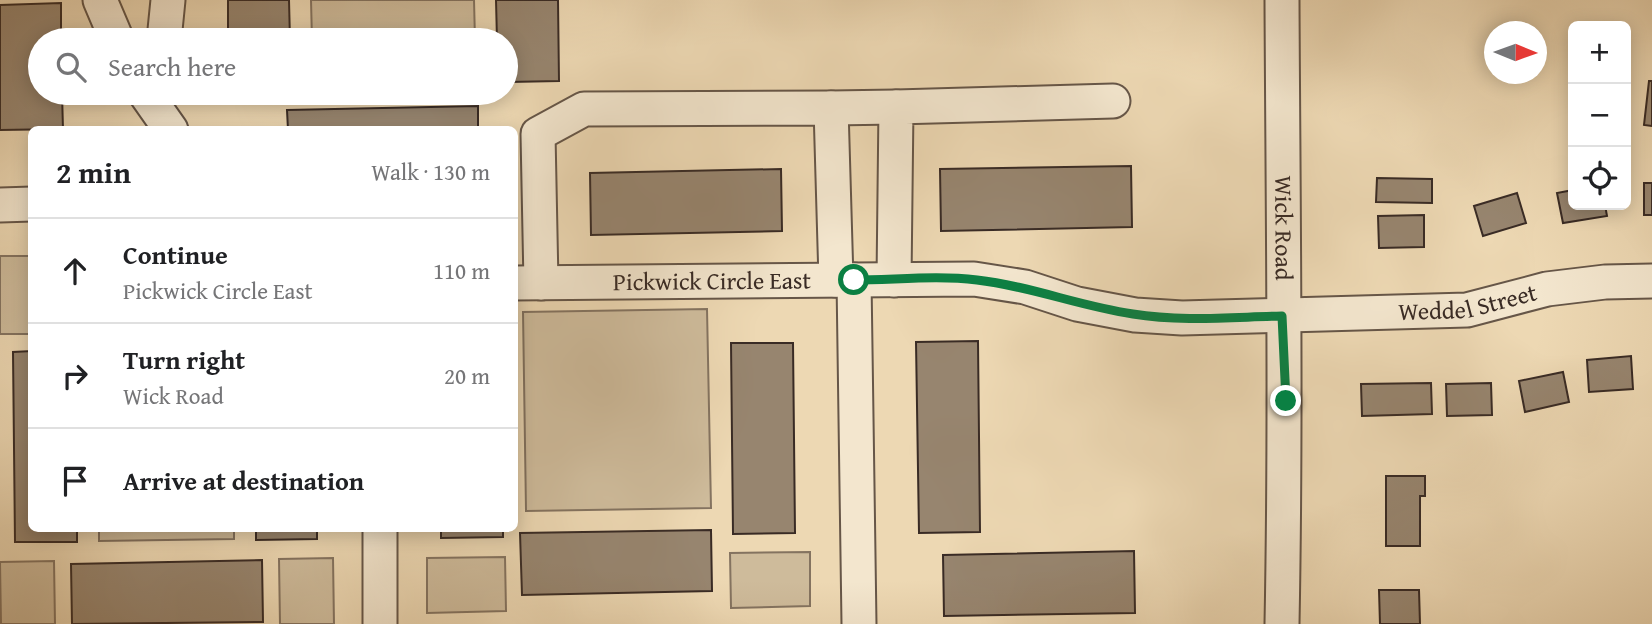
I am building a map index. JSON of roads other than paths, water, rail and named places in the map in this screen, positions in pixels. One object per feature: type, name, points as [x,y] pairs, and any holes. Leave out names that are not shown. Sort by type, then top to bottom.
[{"type":"street","points":[[100,0],[112,28]]},
{"type":"street","points":[[165,28],[168,0]]},
{"type":"street","name":"Wick Road","points":[[1282,0],[1282,316],[1286,401],[1282,624]]},
{"type":"street","points":[[528,283],[538,134],[584,109],[831,108],[1113,101]]},
{"type":"street","points":[[894,280],[895,107]]},
{"type":"street","points":[[831,108],[845,280],[859,624]]},
{"type":"street","points":[[0,205],[28,204]]},
{"type":"street","name":"Pickwick Circle East","points":[[528,283],[974,279],[1025,287],[1077,304],[1135,315],[1182,318],[1282,316]]},
{"type":"street","name":"Weddel Street","points":[[1282,316],[1467,310],[1547,289],[1605,282],[1652,281]]},
{"type":"street","points":[[380,532],[380,624]]}]
